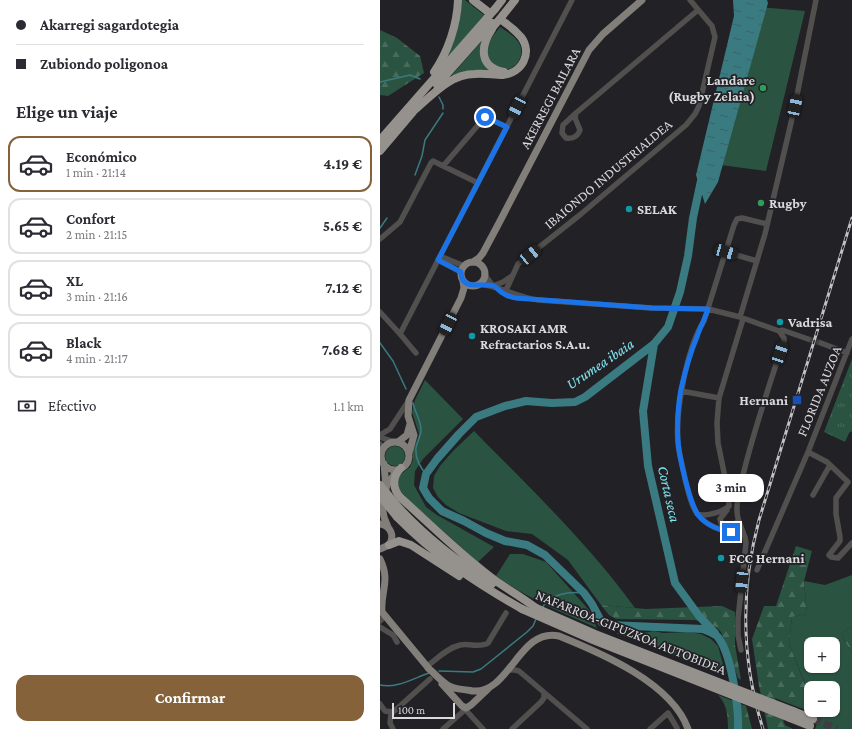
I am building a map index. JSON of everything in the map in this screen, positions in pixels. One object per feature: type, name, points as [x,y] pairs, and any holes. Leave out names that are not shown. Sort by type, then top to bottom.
[{"type":"highway","points":[[380,151],[408,112],[446,51],[455,21],[458,0]]},
{"type":"highway","points":[[408,112],[441,86],[457,77],[475,74],[503,76],[517,70],[524,63],[526,53],[525,44],[520,36],[472,0]]},
{"type":"highway","points":[[502,0],[486,39],[484,56],[487,63],[495,70],[510,73]]},
{"type":"highway","points":[[495,17],[511,0]]},
{"type":"highway","points":[[380,140],[408,112],[458,52],[515,0]]},
{"type":"highway","points":[[400,469],[395,480],[395,486],[399,496],[480,568],[524,603]]},
{"type":"highway","name":"NAFARROA-GIPUZKOA AUTOBIDEA","points":[[383,487],[399,513],[423,542],[473,580],[507,600],[524,603],[595,634],[811,722]]},
{"type":"highway","name":"NAFARROA-GIPUZKOA AUTOBIDEA","points":[[380,496],[461,562],[494,585],[592,640],[791,714]]},
{"type":"highway","points":[[385,548],[399,541],[404,542],[490,594],[507,600]]},
{"type":"main road","name":"AKERREGI BAILARA","points":[[500,223],[589,50],[603,34],[642,0]]},
{"type":"main road","points":[[383,487],[400,469],[407,464],[413,438],[413,429],[410,424],[408,412],[409,400],[461,298],[464,288],[462,269],[470,262],[473,262],[479,258],[500,223]]},
{"type":"main road","points":[[482,267],[500,223]]},
{"type":"main road","points":[[461,298],[482,282],[484,274],[482,267],[480,264],[473,262]]},
{"type":"main road","points":[[463,281],[468,285],[477,285]]},
{"type":"main road","points":[[410,424],[407,435],[396,442],[387,445],[382,451],[384,464],[381,509],[388,527],[391,530],[392,538],[385,548],[381,562],[386,576],[382,615],[438,680],[468,708]]},
{"type":"main road","points":[[396,442],[405,446],[409,453]]},
{"type":"main road","points":[[384,464],[392,469],[400,469]]},
{"type":"main road","points":[[380,524],[388,527]]},
{"type":"main road","points":[[468,708],[509,670],[534,640],[543,635],[552,634],[599,653],[657,688],[668,697],[679,710],[688,729]]},
{"type":"main road","points":[[427,667],[447,685],[458,689],[471,692],[491,686]]},
{"type":"main road","points":[[468,708],[474,696],[471,692]]},
{"type":"street","points":[[400,334],[572,0]]},
{"type":"street","name":"IBAIONDO INDUSTRIALDEA","points":[[505,290],[518,264],[686,125],[694,114],[699,106],[715,37],[712,26],[690,0]]},
{"type":"street","points":[[746,537],[737,529],[729,529],[722,526],[720,521],[721,516],[729,506],[728,492],[718,443],[717,423],[719,398],[767,224],[794,110],[816,0]]},
{"type":"street","points":[[576,112],[576,118],[580,130],[579,133],[574,138],[566,138],[561,129],[576,112],[698,10]]},
{"type":"street","name":"AKERREGI BAILARA","points":[[444,165],[485,117],[507,127]]},
{"type":"street","points":[[380,239],[382,234],[400,222],[433,161],[444,165],[478,183]]},
{"type":"street","points":[[741,650],[738,635],[738,619],[746,537],[737,529],[714,527],[703,520],[697,513],[687,488],[678,442],[678,419],[681,390],[693,346],[704,321],[734,224],[737,219],[742,218],[767,224]]},
{"type":"street","points":[[445,248],[448,258],[462,269]]},
{"type":"street","points":[[726,252],[757,261]]},
{"type":"street","points":[[440,258],[448,258]]},
{"type":"street","points":[[440,258],[462,269]]},
{"type":"street","points":[[484,274],[500,292],[516,298],[659,308],[708,309],[808,339]]},
{"type":"street","points":[[495,287],[512,276]]},
{"type":"street","points":[[508,296],[505,290],[512,276]]},
{"type":"street","points":[[510,282],[513,290],[518,295]]},
{"type":"street","points":[[477,285],[495,287],[524,298]]},
{"type":"street","points":[[380,312],[416,353]]},
{"type":"street","points":[[779,331],[784,338]]},
{"type":"street","points":[[784,338],[794,334]]},
{"type":"street","points":[[737,529],[737,503],[747,461],[784,338]]},
{"type":"street","name":"FLORIDA AUZOA","points":[[757,570],[808,452],[845,352],[852,339]]},
{"type":"street","name":"FLORIDA AUZOA","points":[[821,343],[845,352]]},
{"type":"street","points":[[681,390],[719,398]]},
{"type":"street","points":[[380,436],[390,429],[409,400]]},
{"type":"street","points":[[380,436],[396,442]]},
{"type":"street","points":[[380,444],[382,451]]},
{"type":"street","name":"FLORIDA AUZOA","points":[[808,452],[826,462],[848,482],[836,498],[836,514],[840,540],[829,555],[831,557],[838,558],[852,543]]},
{"type":"street","points":[[813,495],[830,465]]},
{"type":"street","points":[[697,513],[704,515],[724,510],[729,506]]},
{"type":"street","points":[[427,667],[453,647],[464,645],[484,646],[488,643],[506,613]]},
{"type":"street","points":[[380,627],[393,635],[397,642]]},
{"type":"street","points":[[509,670],[519,671],[585,729]]},
{"type":"street","points":[[393,729],[389,721],[393,712],[430,678]]},
{"type":"street","points":[[512,729],[541,702],[544,698],[544,693]]},
{"type":"street","points":[[380,704],[385,711],[393,712]]},
{"type":"street","points":[[443,729],[468,708],[483,729]]},
{"type":"street","points":[[650,729],[668,713],[677,728]]},
{"type":"green space","points":[[460,0],[465,0],[484,15],[445,61]]},
{"type":"green space","name":"Landare (Rugby Zelaia)","points":[[759,7],[805,11],[766,171],[721,165]]},
{"type":"green space","points":[[500,27],[509,33],[519,43],[521,48],[519,60],[509,69],[499,68],[494,65],[488,55],[487,50],[490,41]]},
{"type":"green space","points":[[380,30],[397,38],[420,56],[424,73],[388,96],[380,95]]},
{"type":"green space","points":[[481,42],[494,72],[453,76],[452,75]]},
{"type":"green space","points":[[852,359],[852,431],[849,433],[845,442],[824,432]]},
{"type":"green space","points":[[425,380],[463,419],[423,459],[415,471],[414,485],[426,507],[437,515],[494,547],[478,562],[410,502],[399,489],[397,481],[400,475],[410,467],[413,460],[413,450],[419,434],[412,412],[415,400]]},
{"type":"green space","points":[[474,431],[578,538],[635,608],[601,605],[568,560],[532,534],[506,531],[459,513],[446,505],[438,497],[433,488],[434,476],[440,466],[453,451]]},
{"type":"green space","points":[[391,446],[399,446],[405,452],[405,460],[399,466],[391,466],[385,460],[385,452]]},
{"type":"green space","points":[[796,546],[812,551],[804,581],[807,614],[792,617],[789,643],[804,682],[804,697],[790,704],[775,698],[785,725],[793,729],[768,729],[759,686],[752,639],[764,606],[776,606]]},
{"type":"green space","points":[[510,554],[523,554],[546,562],[589,610],[597,628],[532,598],[496,576]]},
{"type":"green space","points":[[852,575],[852,626],[841,634],[852,654],[852,729],[815,729],[819,718],[817,717],[840,717],[840,681],[804,681],[789,643],[792,617],[807,614],[804,581],[825,585]]},
{"type":"green space","points":[[601,605],[646,609],[722,606],[735,612],[735,645],[741,680],[738,678],[721,632],[716,627],[695,620],[616,619],[609,615]]},
{"type":"green space","points":[[852,626],[852,654],[841,634]]},
{"type":"green space","points":[[654,631],[663,633],[688,632],[701,634],[711,639],[718,646],[726,675],[616,633],[643,633]]},
{"type":"green space","points":[[718,695],[746,706],[752,729],[728,729],[726,710]]},
{"type":"green space","points":[[804,697],[804,709],[790,704]]},
{"type":"water","points":[[733,0],[767,0],[768,3],[718,182],[705,204],[696,175],[734,16]]},
{"type":"waterway","points":[[380,82],[410,75],[420,79]]},
{"type":"waterway","points":[[439,97],[443,105],[443,109]]},
{"type":"waterway","points":[[415,175],[422,156],[425,140],[443,113]]},
{"type":"waterway","name":"Urumea ibaia","points":[[702,176],[680,292],[668,327],[654,344],[585,397],[575,402],[552,403],[526,401],[505,406],[476,417],[437,459],[426,474],[423,488],[429,498],[442,511],[486,533],[505,541],[527,545],[545,555],[584,593],[592,604],[602,623],[609,625],[703,629],[716,635],[722,643],[730,666],[737,708],[738,729]]},
{"type":"waterway","points":[[380,228],[387,218]]},
{"type":"waterway","points":[[380,343],[393,361],[406,389]]},
{"type":"waterway","name":"Corta seca","points":[[654,344],[643,411],[648,466],[675,583],[699,616],[715,633]]},
{"type":"waterway","points":[[413,403],[421,430],[416,448],[416,455],[426,474]]},
{"type":"waterway","points":[[542,608],[550,599],[560,594],[584,593]]},
{"type":"waterway","points":[[439,671],[473,672],[481,669],[527,632],[533,626],[536,619]]},
{"type":"waterway","points":[[380,685],[392,686],[429,673]]},
{"type":"tunnel","points":[[808,339],[821,343]]},
{"type":"tunnel","points":[[813,719],[837,729]]},
{"type":"railway","points":[[763,729],[750,677],[747,651],[746,599],[753,546],[759,520],[852,218]]},
{"type":"place","name":"Landare (Rugby Zelaia)","points":[[763,88]]},
{"type":"place","name":"Rugby","points":[[761,203]]},
{"type":"place","name":"SELAK","points":[[629,209]]},
{"type":"place","name":"Vadrisa","points":[[780,322]]},
{"type":"place","name":"KROSAKI AMR Refractarios S.A.u.","points":[[472,336]]},
{"type":"place","name":"Hernani","points":[[797,400]]},
{"type":"place","name":"FCC Hernani","points":[[721,558]]},
{"type":"route","points":[[485,117],[507,127],[438,260],[461,272],[462,280],[468,285],[472,286],[479,284],[493,286],[498,288],[500,292],[516,298],[652,308],[708,309],[693,346],[681,390],[678,419],[678,442],[687,488],[695,510],[703,520],[714,527],[731,532]]}]
